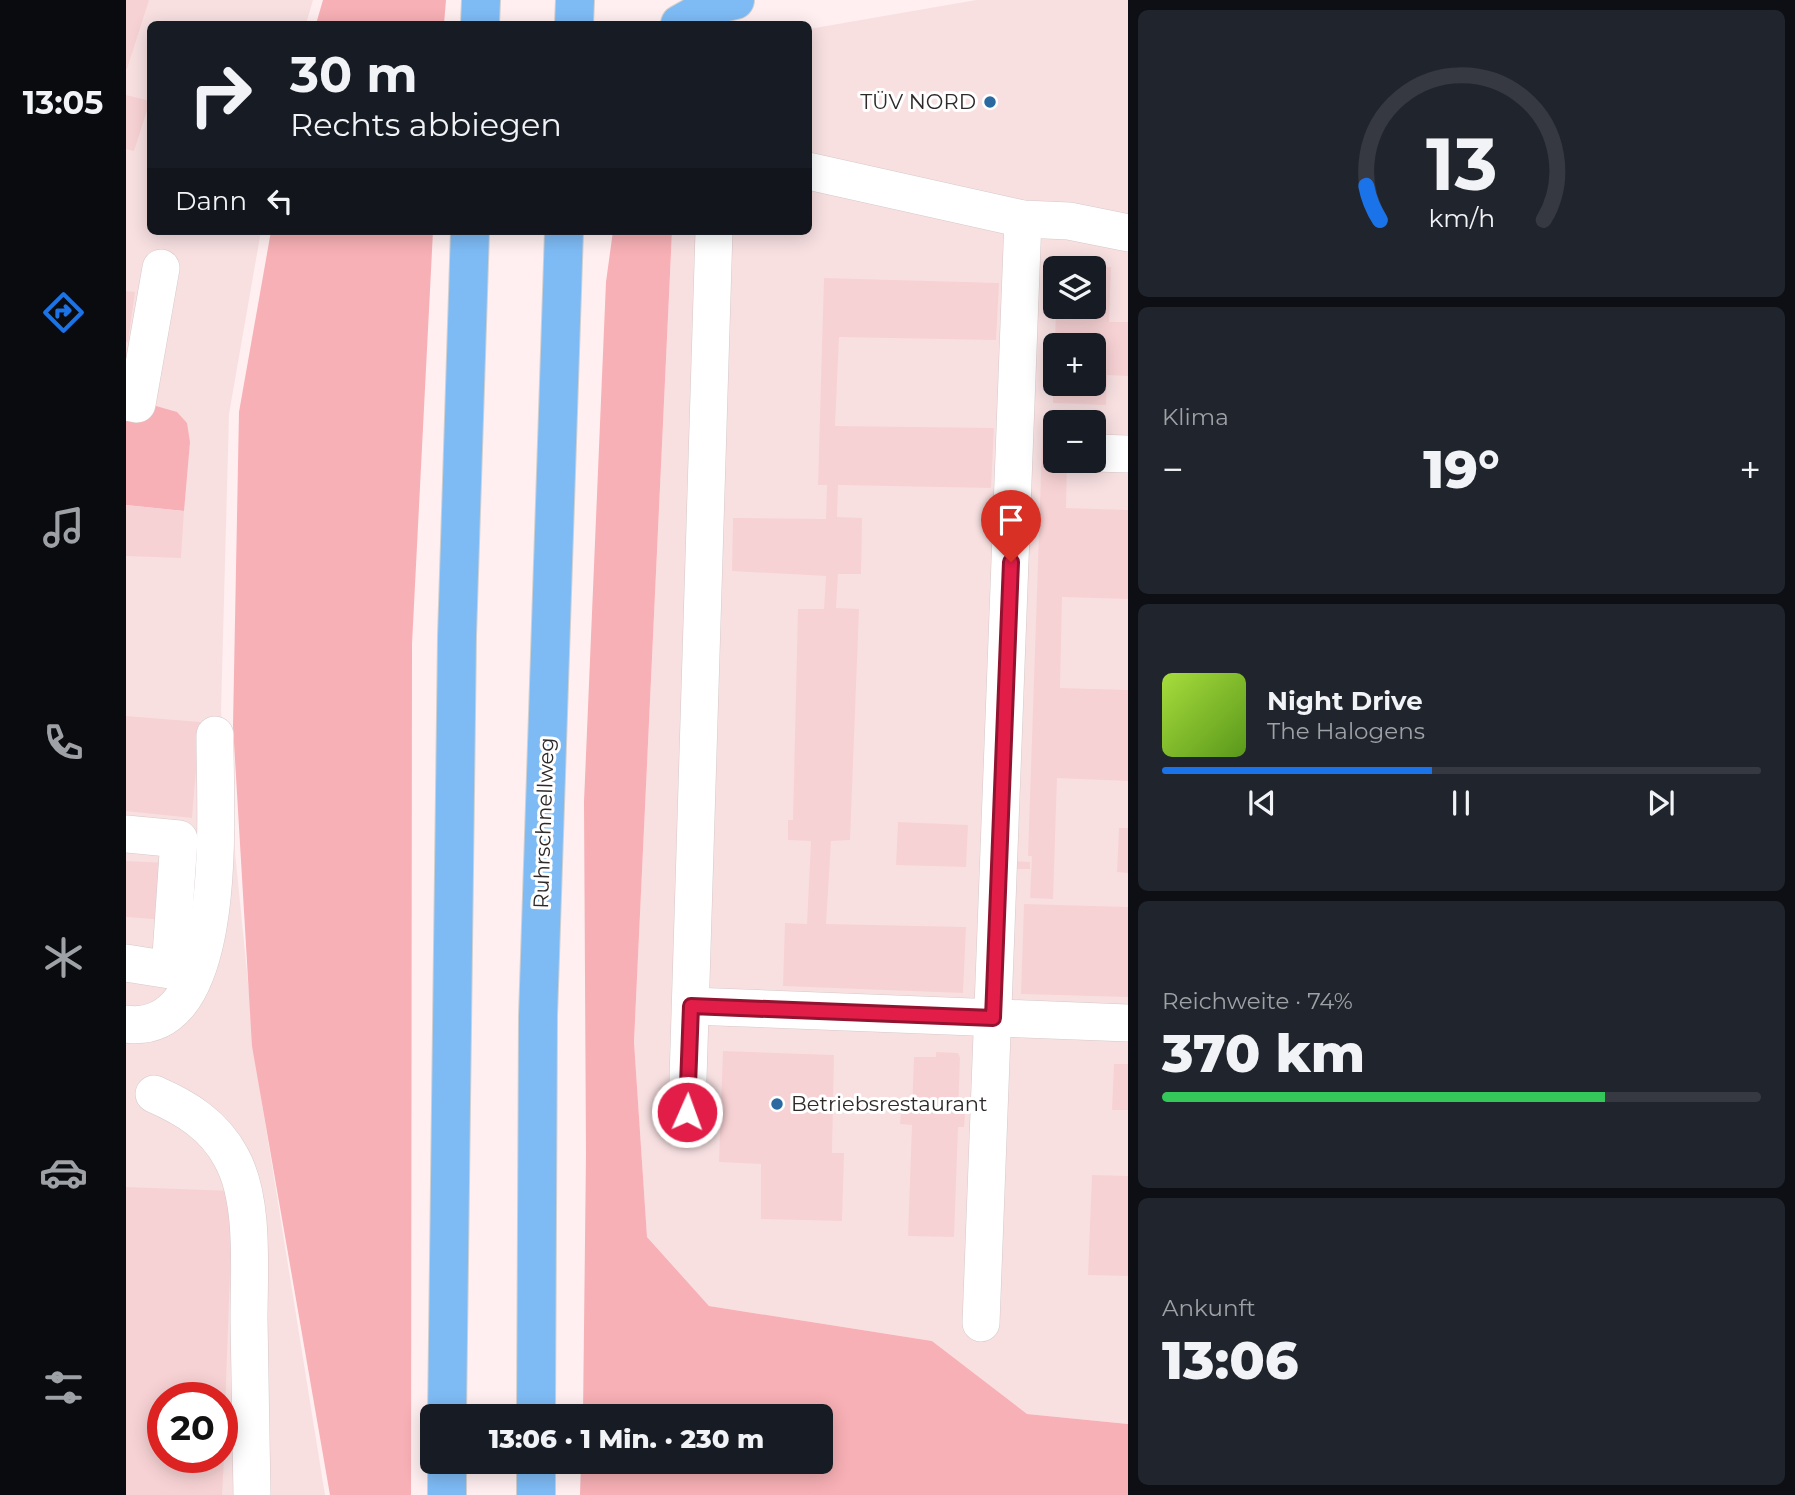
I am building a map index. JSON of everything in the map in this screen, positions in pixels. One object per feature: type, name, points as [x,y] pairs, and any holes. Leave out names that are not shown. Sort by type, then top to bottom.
[{"type":"highway","points":[[480,21],[481,0]]},
{"type":"highway","points":[[574,21],[575,0]]},
{"type":"highway","points":[[685,21],[714,5],[735,0]]},
{"type":"highway","points":[[447,1404],[457,636],[470,235]]},
{"type":"highway","name":"Ruhrschnellweg","points":[[537,1404],[538,1016],[564,235]]},
{"type":"highway","points":[[447,1474],[447,1495]]},
{"type":"highway","points":[[536,1474],[536,1495]]},
{"type":"lane","points":[[812,172],[1023,219],[1069,221],[1128,233]]},
{"type":"lane","points":[[981,1323],[1023,219]]},
{"type":"lane","points":[[687,1112],[714,235]]},
{"type":"lane","points":[[126,401],[137,404],[161,268]]},
{"type":"lane","points":[[1106,453],[1128,454]]},
{"type":"lane","points":[[126,1024],[154,1023],[167,1016],[187,992],[198,971],[209,922],[215,735]]},
{"type":"lane","points":[[126,834],[179,839],[167,1016]]},
{"type":"lane","points":[[126,963],[170,970]]},
{"type":"lane","points":[[691,1006],[1128,1023]]},
{"type":"lane","points":[[154,1094],[185,1108],[210,1128],[231,1156],[243,1185],[248,1256],[252,1495]]},
{"type":"shaded area","points":[[126,0],[313,0],[307,21],[147,21],[147,235],[260,235],[229,414],[221,712],[257,1072],[325,1495],[126,1495]]},
{"type":"shaded area","points":[[323,0],[446,0],[444,21],[317,21]]},
{"type":"shaded area","points":[[976,0],[1128,0],[1128,1424],[1027,1414],[932,1341],[709,1306],[647,1237],[634,1042],[672,235],[812,235],[812,28]]},
{"type":"shaded area","points":[[270,235],[433,235],[412,644],[411,1495],[330,1495],[252,1046],[233,726],[239,412]]},
{"type":"shaded area","points":[[612,235],[672,235],[634,1042],[647,1237],[709,1306],[932,1341],[1027,1414],[1128,1424],[1128,1495],[580,1495],[581,1474],[833,1474],[833,1404],[583,1404],[586,1154],[584,802],[606,282]]},
{"type":"shaded area","points":[[149,404],[177,412],[187,423],[190,442],[184,511],[126,505],[126,412]]},
{"type":"building","points":[[126,0],[149,0],[127,69],[126,69]]},
{"type":"building","points":[[126,95],[147,100],[147,110],[134,151],[126,149]]},
{"type":"building","points":[[1106,267],[1111,267],[1109,322],[1128,322],[1128,376],[1107,375],[1106,405],[1053,403],[1053,396],[1106,396],[1106,333],[1055,333],[1056,319],[1106,319]]},
{"type":"building","points":[[824,278],[999,283],[996,340],[839,337],[835,426],[994,428],[991,488],[838,485],[837,517],[862,518],[861,574],[838,574],[836,608],[859,609],[850,840],[831,841],[826,924],[966,927],[963,993],[783,986],[785,923],[807,924],[811,841],[788,840],[788,820],[793,820],[798,609],[824,609],[826,576],[732,571],[733,518],[826,519],[827,485],[818,485]]},
{"type":"building","points":[[126,291],[135,292],[128,342],[126,342]]},
{"type":"building","points":[[1043,416],[1043,473],[1067,473],[1066,508],[1128,510],[1128,599],[1062,597],[1060,688],[1128,690],[1128,781],[1057,778],[1053,899],[1030,898],[1032,856],[1028,856]]},
{"type":"building","points":[[126,505],[184,511],[181,558],[126,556]]},
{"type":"building","points":[[126,716],[200,722],[192,818],[126,811]]},
{"type":"building","points":[[898,822],[968,825],[966,867],[896,865]]},
{"type":"building","points":[[1119,828],[1128,828],[1128,873],[1117,872]]},
{"type":"building","points":[[126,861],[168,863],[165,920],[126,917]]},
{"type":"building","points":[[1011,861],[1030,862],[1030,869],[1011,869]]},
{"type":"building","points":[[1024,904],[1128,907],[1128,997],[1021,994]]},
{"type":"building","name":"Betriebsrestaurant","points":[[723,1051],[834,1055],[832,1153],[844,1153],[842,1221],[761,1219],[761,1164],[719,1162]]},
{"type":"building","points":[[936,1052],[958,1053],[960,1058],[958,1112],[965,1113],[964,1127],[958,1127],[954,1237],[908,1236],[912,1125],[900,1124],[901,1111],[912,1112],[914,1057],[936,1057]]},
{"type":"building","points":[[1114,1064],[1128,1064],[1128,1110],[1112,1110]]},
{"type":"building","points":[[1092,1175],[1128,1176],[1128,1276],[1088,1275]]},
{"type":"building","points":[[126,1187],[233,1191],[226,1382],[147,1382],[147,1473],[223,1473],[222,1495],[126,1495]]},
{"type":"place","name":"TÜV NORD","points":[[990,102]]},
{"type":"place","name":"Betriebsrestaurant","points":[[777,1104]]},
{"type":"route","points":[[687,1112],[691,1006],[993,1018],[1011,562]]}]
